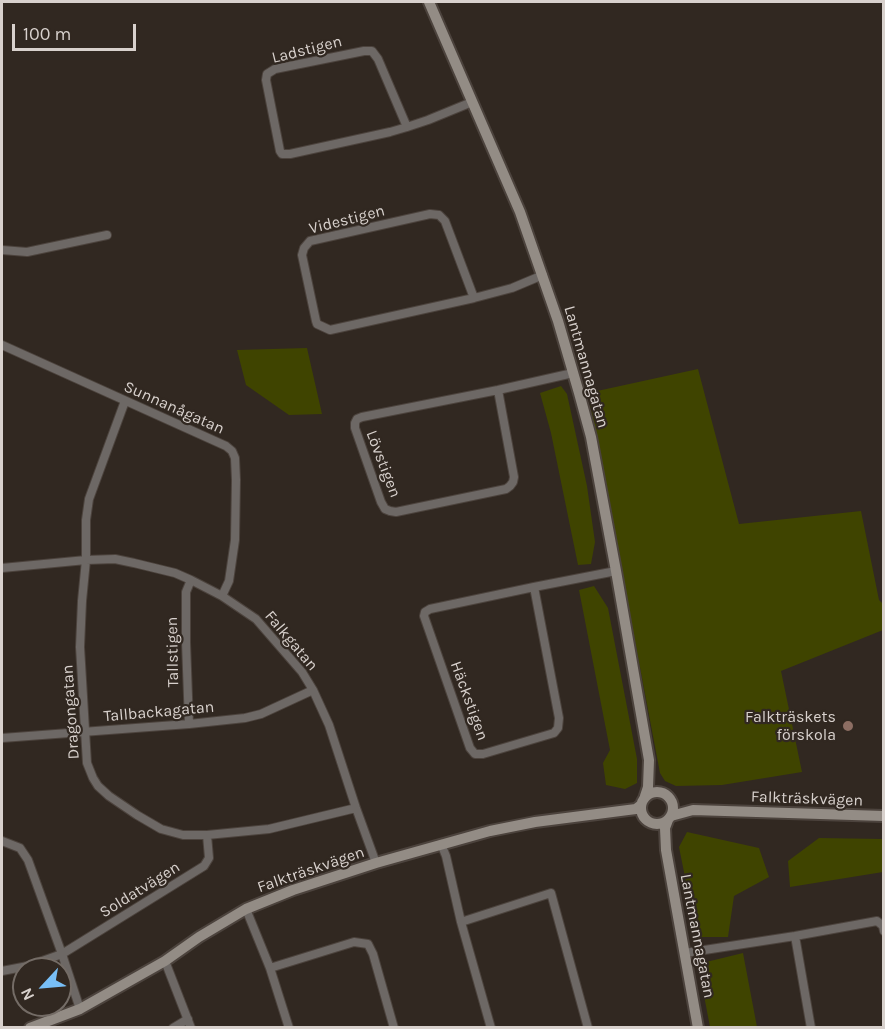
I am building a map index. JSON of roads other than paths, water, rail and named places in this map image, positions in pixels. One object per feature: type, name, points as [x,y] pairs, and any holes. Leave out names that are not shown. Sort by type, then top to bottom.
[{"type":"street","name":"Lantmannagatan","points":[[429,2],[520,212],[543,275],[591,437],[649,760],[645,810],[660,834],[666,850]]},
{"type":"street","name":"Ladstigen","points":[[407,127],[378,59],[372,51],[275,69],[267,74],[266,80],[279,151],[282,154],[407,127],[472,102]]},
{"type":"street","name":"Videstigen","points":[[474,298],[445,221],[439,215],[430,214],[310,240],[303,248],[302,255],[316,321],[317,324],[330,330],[474,298],[512,288],[543,275]]},
{"type":"street","points":[[2,250],[27,252],[107,235]]},
{"type":"street","name":"Sunnanågatan","points":[[2,345],[232,450],[236,458],[235,540],[229,581],[222,596]]},
{"type":"street","name":"Lövstigen","points":[[498,390],[514,477],[510,486],[506,489],[396,512],[385,509],[355,428],[357,419],[573,373]]},
{"type":"street","name":"Dragongatan","points":[[124,401],[88,499],[86,520],[86,560],[80,646],[87,764],[93,778],[109,796],[161,829],[183,835],[269,829],[356,808]]},
{"type":"street","name":"Falkgatan","points":[[2,568],[86,560],[115,560],[134,563],[175,573],[191,580],[222,596],[256,619],[302,672],[313,690],[329,725],[376,863]]},
{"type":"street","name":"Häckstigen","points":[[534,586],[559,718],[558,728],[554,732],[483,754],[475,754],[470,748],[424,616],[425,612],[534,586],[616,571]]},
{"type":"street","name":"Tallstigen","points":[[189,724],[186,592],[191,580]]},
{"type":"street","name":"Tallbackagatan","points":[[2,738],[245,718],[261,714],[313,690]]},
{"type":"street","name":"Lantmannagatan","points":[[649,760],[658,781],[670,799]]},
{"type":"street","points":[[654,792],[659,792],[693,810],[660,824],[645,810],[654,792]]},
{"type":"street","points":[[670,799],[674,807],[670,818]]},
{"type":"street","name":"Falkträskvägen","points":[[30,1028],[80,1009],[165,960],[246,909],[293,890],[376,863],[490,831],[535,822],[628,810],[645,810]]},
{"type":"street","name":"Falkträskvägen","points":[[693,810],[884,816]]},
{"type":"street","name":"Lantmannagatan","points":[[670,818],[665,828],[666,850],[698,1028]]},
{"type":"street","name":"Soldatvägen","points":[[62,954],[204,866],[209,858],[207,835]]},
{"type":"street","points":[[2,841],[20,848],[28,860],[80,1009]]},
{"type":"street","points":[[441,844],[446,856],[460,922],[491,1028]]},
{"type":"street","points":[[460,922],[551,892],[588,1028]]},
{"type":"street","points":[[246,909],[270,968],[289,1028]]},
{"type":"street","points":[[686,954],[877,921],[883,926],[884,931]]},
{"type":"street","points":[[795,936],[811,1028]]},
{"type":"street","points":[[270,968],[354,942],[368,944],[373,954],[394,1028]]},
{"type":"street","points":[[2,971],[28,966],[62,954]]},
{"type":"street","points":[[165,960],[190,1028]]},
{"type":"street","points":[[173,1028],[188,1019]]},
{"type":"place","name":"Falkträskets förskola","points":[[848,726]]}]
